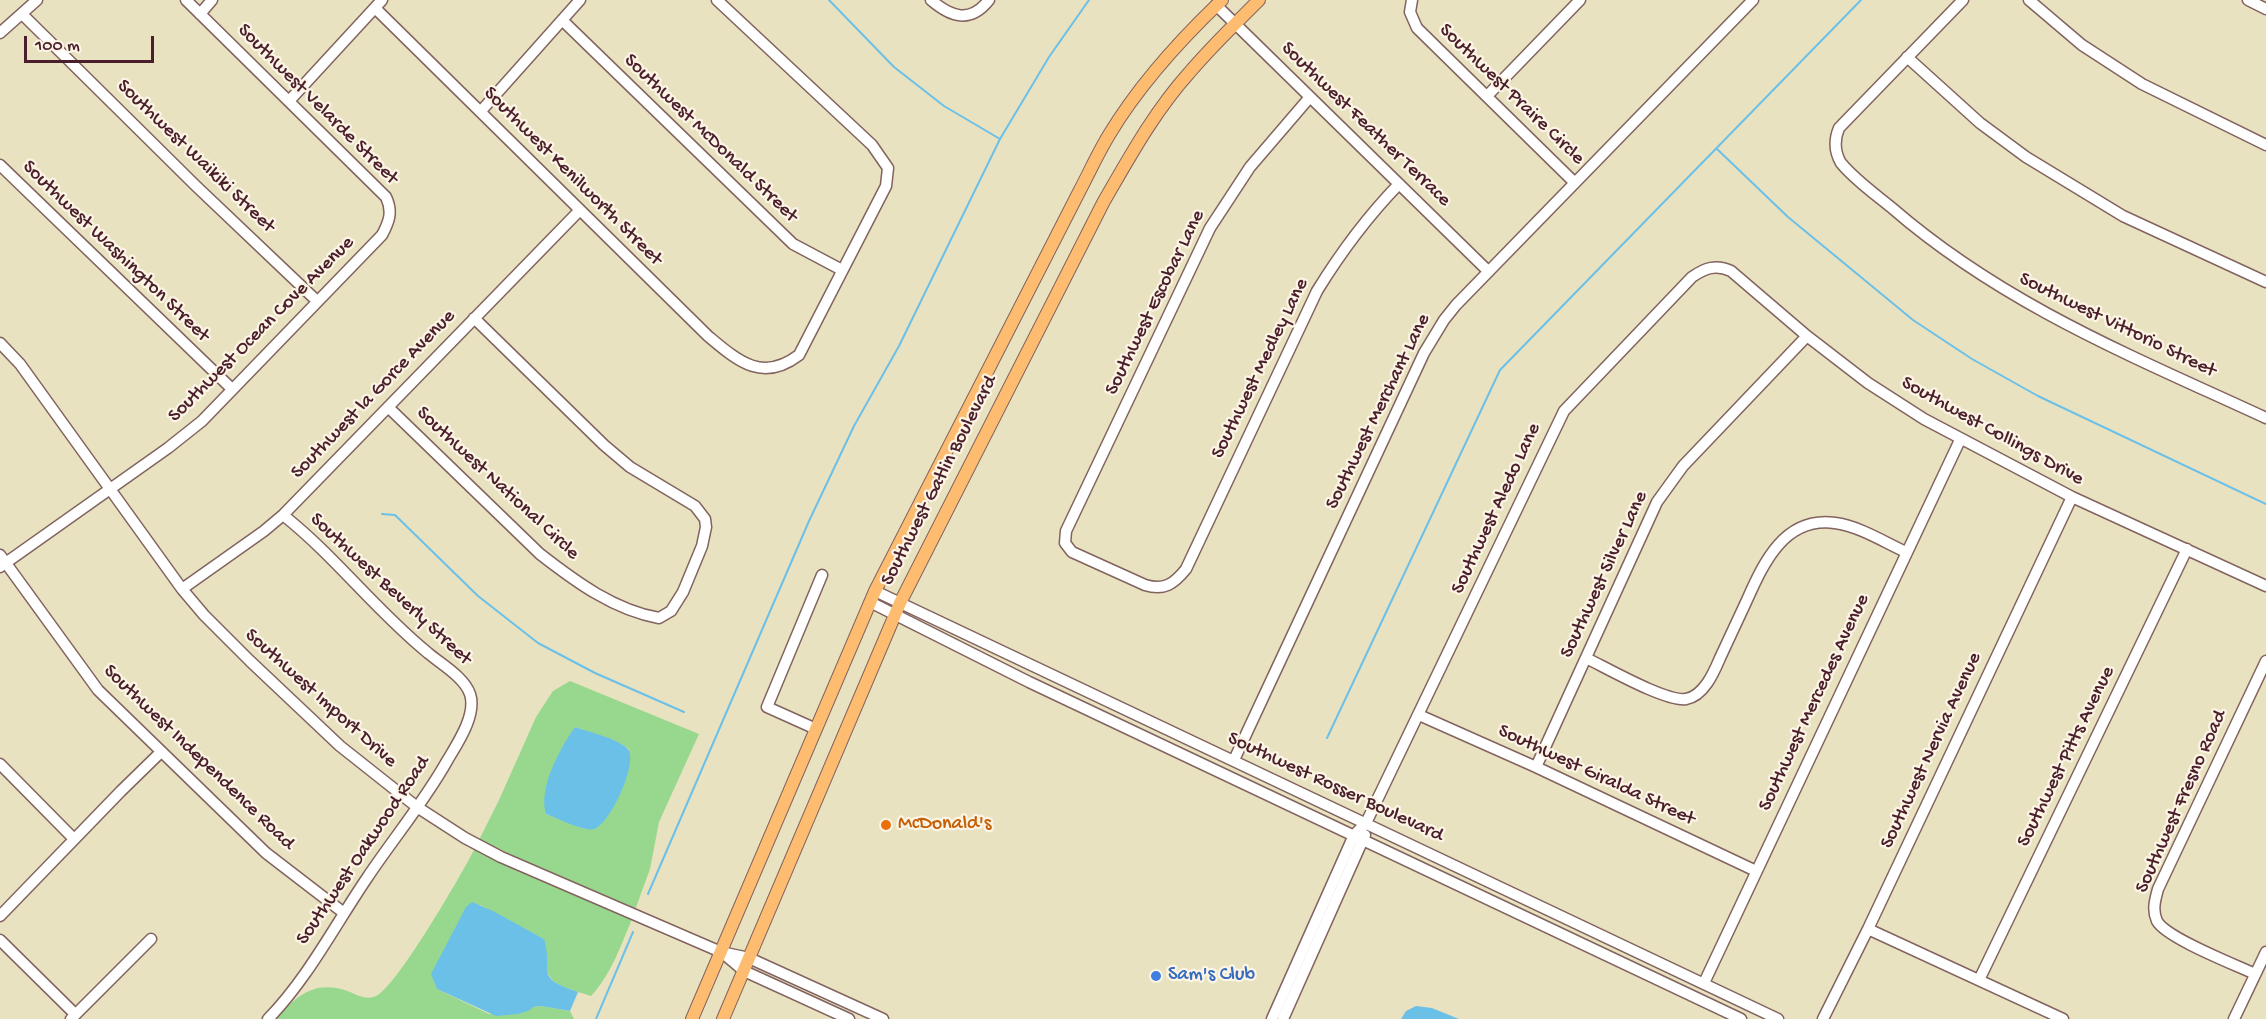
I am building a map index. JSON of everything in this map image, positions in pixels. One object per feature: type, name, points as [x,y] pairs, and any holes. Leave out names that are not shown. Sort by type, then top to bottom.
[{"type":"main road","name":"Southwest Gatlin Boulevard","points":[[723,1019],[897,609],[1098,213],[1137,143],[1188,73],[1259,0]]},
{"type":"main road","name":"Southwest Gatlin Boulevard","points":[[692,1019],[872,596],[1110,134],[1136,96],[1169,55],[1219,3]]},
{"type":"street","points":[[0,33],[37,0]]},
{"type":"street","name":"Southwest Velarde Street","points":[[186,0],[387,197],[391,214]]},
{"type":"street","points":[[200,14],[212,0]]},
{"type":"street","points":[[481,111],[580,0]]},
{"type":"street","points":[[717,0],[872,145],[888,168],[886,186],[842,270]]},
{"type":"street","points":[[931,0],[945,12],[957,16],[969,15],[989,0]]},
{"type":"street","name":"Southwest Praire Circle","points":[[1412,0],[1410,12],[1416,28],[1575,183]]},
{"type":"street","points":[[1487,96],[1580,0]]},
{"type":"street","name":"Southwest Merchant Lane","points":[[1234,760],[1424,353],[1443,320],[1753,0]]},
{"type":"street","points":[[1963,0],[1907,57],[1980,123],[2026,157],[2123,216],[2266,282]]},
{"type":"street","points":[[2030,0],[2082,45],[2142,84],[2266,145]]},
{"type":"street","points":[[2248,0],[2266,9]]},
{"type":"street","name":"Southwest Feather Terrace","points":[[1219,3],[1235,24],[1488,271]]},
{"type":"street","points":[[289,101],[378,4]]},
{"type":"street","name":"Southwest Kenilworth Street","points":[[378,4],[579,211],[708,336],[732,356],[749,365],[768,370],[786,365],[799,355],[842,270]]},
{"type":"street","name":"Southwest Waikiki Street","points":[[22,14],[196,186],[317,301]]},
{"type":"street","name":"Southwest McDonald Street","points":[[562,20],[793,244],[842,270]]},
{"type":"street","name":"Southwest Vittorio Street","points":[[1907,57],[1845,119],[1836,134],[1837,156],[1846,169],[1918,231],[1962,264],[2061,323],[2266,418]]},
{"type":"street","name":"Southwest Escobar Lane","points":[[1176,581],[1165,587],[1155,588],[1072,552],[1065,543],[1066,531],[1210,228],[1250,167],[1310,97]]},
{"type":"street","name":"Southwest Washington Street","points":[[0,165],[231,388]]},
{"type":"street","name":"Southwest Medley Lane","points":[[1176,581],[1186,569],[1317,291],[1364,222],[1399,184]]},
{"type":"street","name":"Southwest la Gorce Avenue","points":[[183,589],[264,531],[282,515],[579,211]]},
{"type":"street","name":"Southwest Ocean Cove Avenue","points":[[2,561],[110,490],[202,420],[382,235],[391,214]]},
{"type":"street","name":"Southwest Aledo Lane","points":[[1272,1019],[1564,411],[1692,277],[1713,267],[1726,268]]},
{"type":"street","name":"Southwest Collings Drive","points":[[1726,268],[1807,336],[1868,383],[1960,440],[2072,497],[2266,586]]},
{"type":"street","name":"Southwest National Circle","points":[[388,407],[540,554],[564,572],[614,603],[639,614],[659,618],[671,610],[683,592],[702,546],[706,527],[705,519],[695,506],[638,472],[604,445],[474,318]]},
{"type":"street","name":"Southwest Silver Lane","points":[[1536,767],[1657,502],[1683,466],[1807,336]]},
{"type":"street","name":"Southwest Import Drive","points":[[0,343],[20,364],[110,490],[204,615],[340,746],[417,807],[465,838],[501,857],[721,952],[749,958],[883,1019]]},
{"type":"street","name":"Southwest Mercedes Avenue","points":[[1704,984],[1960,440]]},
{"type":"street","name":"Southwest Nervia Avenue","points":[[1823,1019],[1868,929],[2072,497]]},
{"type":"street","name":"Southwest Beverly Street","points":[[282,515],[314,543],[417,644],[465,685],[470,694]]},
{"type":"street","points":[[1586,658],[1668,697],[1686,699],[1692,697],[1708,681],[1760,569],[1772,551],[1787,536],[1805,525],[1833,522],[1854,528],[1906,552]]},
{"type":"street","name":"Southwest Pitts Avenue","points":[[1979,981],[2187,549]]},
{"type":"street","name":"Southwest Independence Road","points":[[2,561],[99,690],[266,853],[344,913]]},
{"type":"street","points":[[816,729],[767,707],[822,575]]},
{"type":"street","name":"Southwest Rosser Boulevard","points":[[872,596],[1029,682],[1741,1019]]},
{"type":"street","name":"Southwest Rosser Boulevard","points":[[897,609],[1234,760],[1778,1019]]},
{"type":"street","name":"Southwest Fresno Road","points":[[2255,974],[2166,931],[2158,923],[2154,906],[2158,889],[2266,661]]},
{"type":"street","name":"Southwest Oakwood Road","points":[[268,1019],[298,984],[446,762],[471,708],[470,694]]},
{"type":"street","name":"Southwest Giralda Street","points":[[1419,716],[1536,767],[1756,871]]},
{"type":"street","points":[[0,916],[161,752]]},
{"type":"street","points":[[0,764],[74,839]]},
{"type":"street","name":"Southwest Aledo Lane","points":[[1283,1019],[1359,838]]},
{"type":"street","points":[[1868,929],[2063,1019]]},
{"type":"street","points":[[0,940],[73,1017],[151,939]]},
{"type":"street","name":"Southwest Import Drive","points":[[721,952],[744,971],[849,1019]]},
{"type":"street","points":[[2234,1019],[2266,952]]},
{"type":"green space","points":[[570,681],[699,734],[659,822],[650,869],[635,910],[479,840],[536,717],[553,691]],"holes":[[[575,727],[620,743],[629,749],[594,829],[585,829],[546,814]]]},
{"type":"green space","points":[[475,848],[632,919],[610,969],[591,996],[566,988],[552,980],[546,965],[544,939],[480,905],[433,977],[437,989],[489,1014],[519,1014],[541,1006],[570,1011],[574,1019],[275,1019],[300,996],[317,989],[338,988],[370,998],[386,988],[413,952]]},
{"type":"water","points":[[575,727],[622,744],[630,755],[630,765],[615,805],[601,825],[594,829],[577,827],[546,814],[544,804],[552,769]]},
{"type":"water","points":[[472,902],[544,939],[550,978],[578,992],[570,1011],[541,1006],[519,1014],[496,1016],[437,989],[431,974],[466,907]]},
{"type":"water","points":[[1416,1006],[1432,1008],[1459,1019],[1401,1019],[1406,1011]]},
{"type":"waterway","points":[[829,0],[894,67],[944,106],[1000,139]]},
{"type":"waterway","points":[[648,894],[809,521],[854,426],[899,346],[1000,139],[1049,57],[1089,0]]},
{"type":"waterway","points":[[1327,738],[1500,370],[1861,0]]},
{"type":"waterway","points":[[1717,149],[1788,217],[1913,320],[1972,359],[2038,396],[2266,504]]},
{"type":"waterway","points":[[382,514],[395,515],[478,596],[538,643],[595,673],[684,712]]},
{"type":"waterway","points":[[596,1019],[633,932]]},
{"type":"place","name":"McDonald's","points":[[886,825]]},
{"type":"place","name":"Sam's Club","points":[[1156,976]]}]
